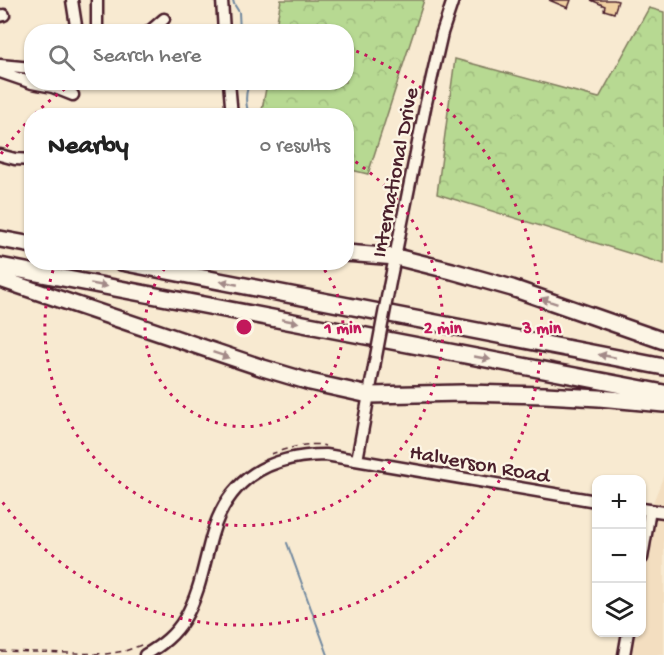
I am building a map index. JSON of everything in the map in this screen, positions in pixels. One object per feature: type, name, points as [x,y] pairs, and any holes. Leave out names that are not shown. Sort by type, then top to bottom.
[{"type":"highway","points":[[0,230],[24,233]]},
{"type":"highway","points":[[0,239],[24,244]]},
{"type":"highway","points":[[354,254],[396,257],[452,271],[512,288],[664,341]]},
{"type":"highway","points":[[0,266],[664,393]]},
{"type":"highway","points":[[162,270],[664,367]]},
{"type":"highway","points":[[0,279],[263,369],[369,395],[463,393],[545,395],[664,404]]},
{"type":"street","points":[[72,0],[76,24]]},
{"type":"street","points":[[97,0],[97,24]]},
{"type":"street","points":[[222,0],[224,24]]},
{"type":"street","name":"International Drive","points":[[357,460],[428,92],[442,33],[453,0]]},
{"type":"street","points":[[158,24],[164,19]]},
{"type":"street","points":[[0,65],[24,67]]},
{"type":"street","points":[[0,72],[24,80]]},
{"type":"street","points":[[64,90],[73,95]]},
{"type":"street","points":[[230,90],[231,108]]},
{"type":"street","points":[[0,155],[24,159]]},
{"type":"street","name":"Halverson Road","points":[[146,655],[174,634],[188,612],[196,594],[217,521],[234,492],[266,466],[289,458],[326,455],[592,500]]},
{"type":"street","points":[[646,509],[664,512]]},
{"type":"street","points":[[624,655],[627,637]]},
{"type":"path","points":[[271,454],[302,446],[321,444],[326,446]]},
{"type":"path","points":[[0,651],[106,654],[154,648]]},
{"type":"shaded area","points":[[664,475],[664,655],[624,655],[627,637],[646,637],[646,534],[650,510]]},
{"type":"green space","points":[[281,0],[424,0],[368,174],[354,171],[354,108],[262,108],[266,90],[354,90],[354,24],[276,24]]},
{"type":"green space","points":[[649,8],[664,12],[664,264],[437,194],[455,59],[599,98]]},
{"type":"building","points":[[549,0],[571,0],[568,8]]},
{"type":"building","points":[[591,0],[618,1],[614,13],[604,10],[605,6]]},
{"type":"waterway","points":[[233,0],[239,12],[240,24]]},
{"type":"waterway","points":[[247,90],[248,108]]},
{"type":"waterway","points":[[287,543],[328,655]]}]
